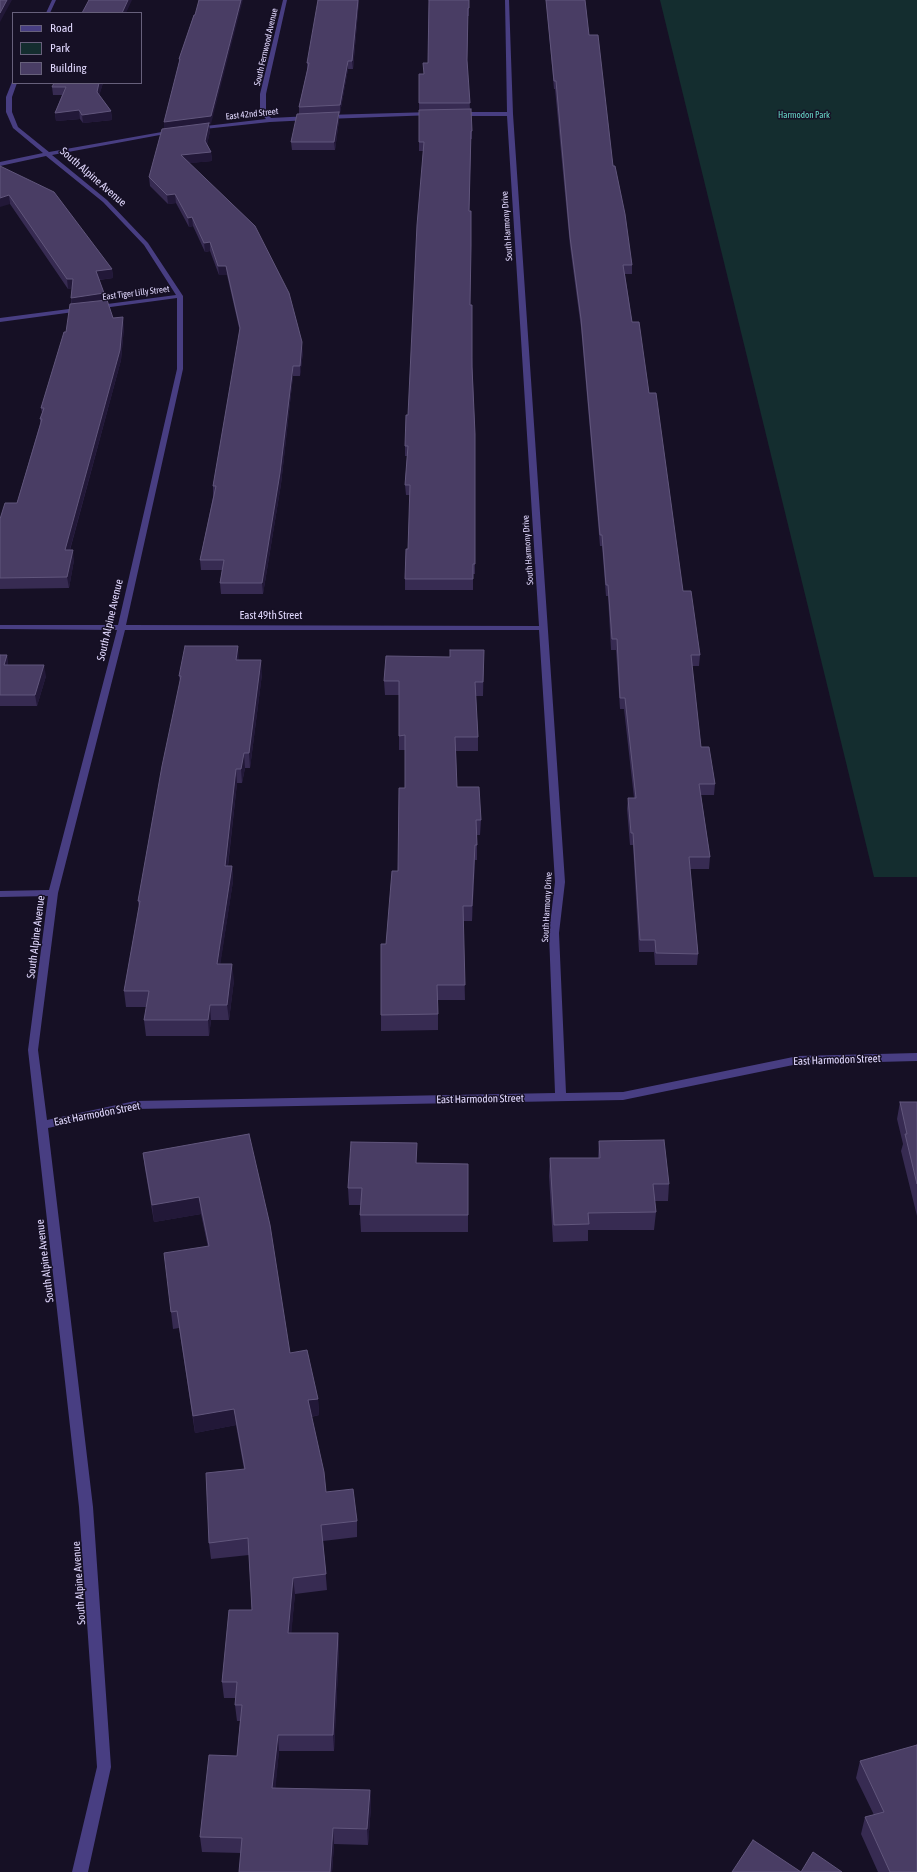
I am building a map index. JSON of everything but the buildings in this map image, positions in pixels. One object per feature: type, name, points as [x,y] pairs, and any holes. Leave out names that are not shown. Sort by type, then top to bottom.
[{"type":"street","points":[[48,12],[54,0]]},
{"type":"street","name":"South Fernwood Avenue","points":[[270,120],[263,112],[263,94],[285,0]]},
{"type":"street","name":"South Harmony Drive","points":[[507,0],[510,114],[560,882],[554,933],[561,1098]]},
{"type":"street","name":"South Alpine Avenue","points":[[14,84],[9,96],[9,112],[16,128],[106,201],[146,244],[180,296],[180,369],[122,626],[53,893],[33,1050],[86,1507],[104,1767],[80,1872]]},
{"type":"street","name":"East 42nd Street","points":[[191,130],[270,120],[333,116],[440,114]]},
{"type":"street","points":[[448,114],[510,114]]},
{"type":"street","points":[[0,164],[144,136],[183,131]]},
{"type":"street","name":"East Tiger Lilly Street","points":[[0,320],[180,296]]},
{"type":"street","name":"East 49th Street","points":[[0,627],[122,626],[543,628]]},
{"type":"street","points":[[0,894],[53,893]]},
{"type":"street","name":"East Harmodon Street","points":[[42,1125],[135,1105],[623,1096],[798,1060],[917,1057]]},
{"type":"green space","name":"Harmodon Park","points":[[660,0],[917,0],[917,877],[874,877]]}]
